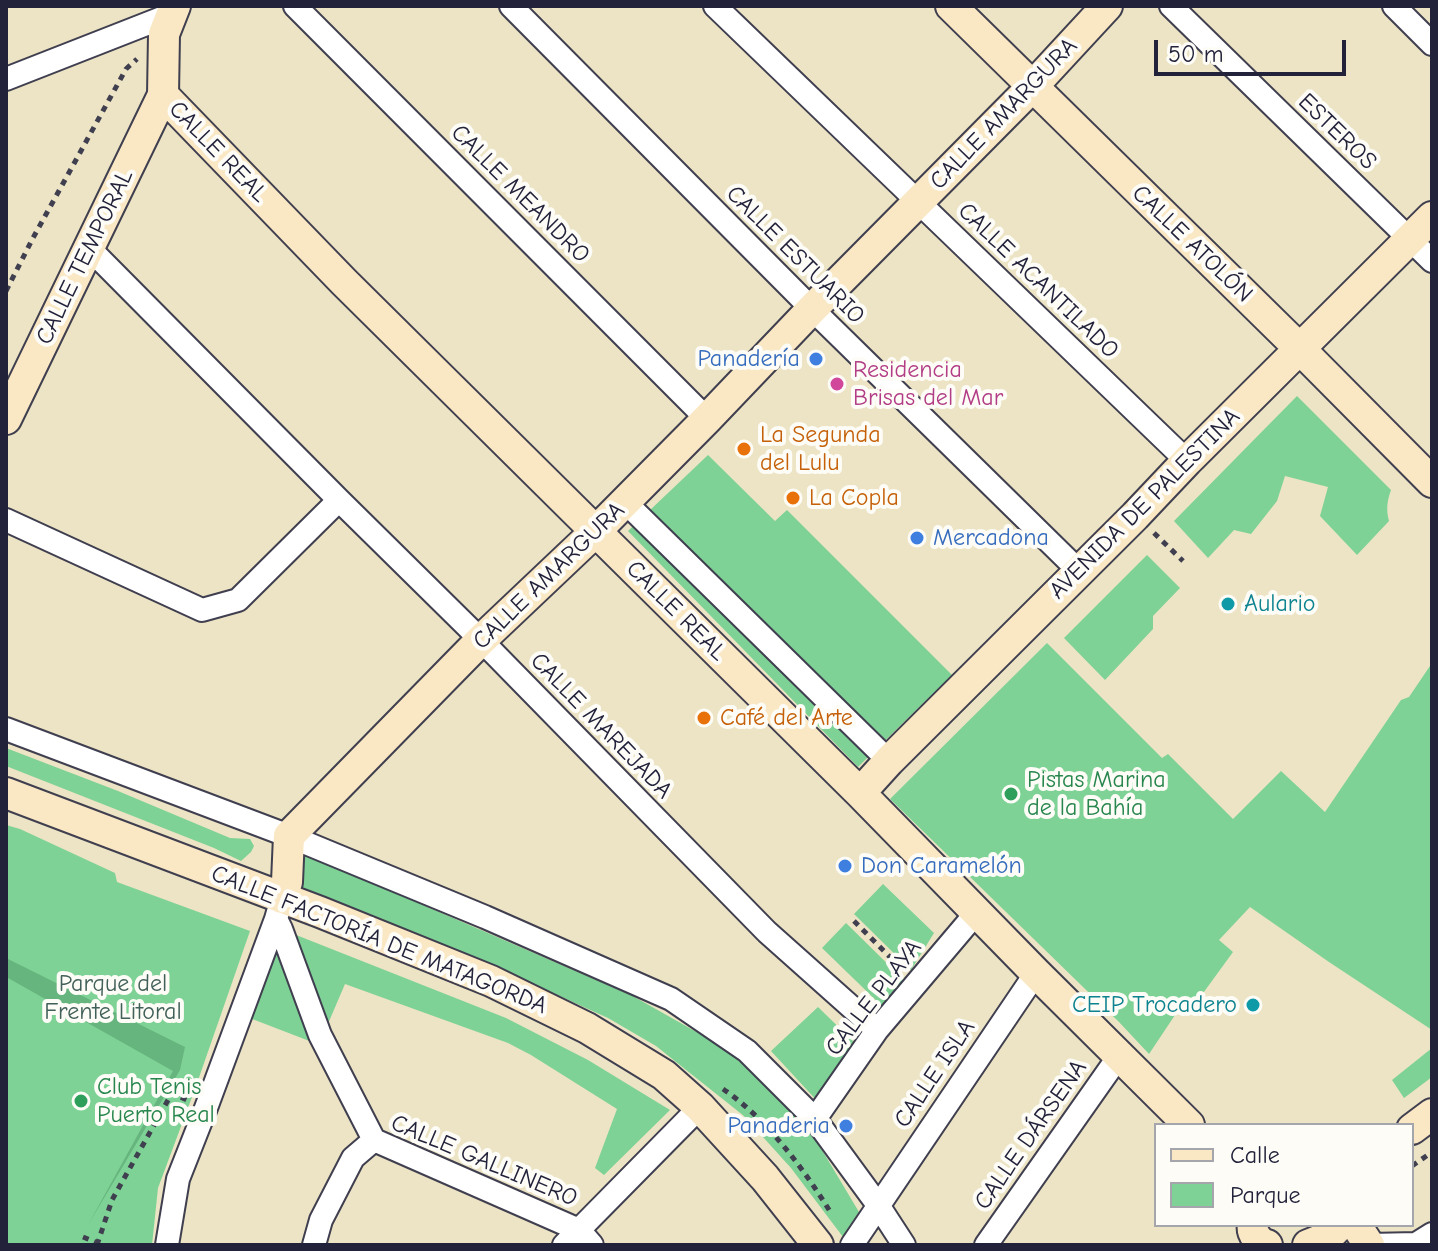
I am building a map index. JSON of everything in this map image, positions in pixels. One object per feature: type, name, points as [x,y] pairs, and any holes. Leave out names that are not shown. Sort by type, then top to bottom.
[{"type":"street","name":"CALLE MEANDRO","points":[[295,6],[707,419]]},
{"type":"street","name":"CALLE ESTUARIO","points":[[511,6],[812,309],[1079,571]]},
{"type":"street","name":"CALLE ACANTILADO","points":[[715,6],[1187,461]]},
{"type":"street","name":"CALLE ATOLÓN","points":[[951,6],[1432,482]]},
{"type":"street","name":"CALLE AMARGURA","points":[[289,836],[481,640],[595,532],[707,419],[1032,87],[1107,6]]},
{"type":"street","name":"ESTEROS","points":[[1171,6],[1432,261]]},
{"type":"street","points":[[1394,6],[1432,44]]},
{"type":"street","points":[[6,79],[170,18],[163,95]]},
{"type":"street","name":"CALLE TEMPORAL","points":[[6,419],[163,95]]},
{"type":"street","name":"CALLE REAL","points":[[163,95],[354,293],[860,793],[1187,1123]]},
{"type":"street","name":"AVENIDA DE PALESTINA","points":[[860,793],[1432,217]]},
{"type":"street","name":"CALLE MAREJADA","points":[[90,249],[481,640],[767,932],[877,1030]]},
{"type":"street","points":[[6,520],[202,610],[238,600],[339,500]]},
{"type":"street","points":[[625,502],[889,761]]},
{"type":"street","points":[[6,729],[289,836],[485,917],[671,999],[747,1051],[815,1119],[904,1245]]},
{"type":"street","name":"CALLE FACTORÍA DE MATAGORDA","points":[[6,793],[279,909],[491,981],[587,1028],[664,1075],[700,1107],[765,1178],[818,1245]]},
{"type":"street","points":[[167,1245],[178,1179],[279,909],[287,882],[289,836]]},
{"type":"street","points":[[279,909],[281,929],[320,1035],[374,1140]]},
{"type":"street","name":"CALLE PLAYA","points":[[815,1119],[877,1030],[977,912]]},
{"type":"street","name":"CALLE ISLA","points":[[852,1245],[1036,973]]},
{"type":"street","name":"CALLE DÁRSENA","points":[[986,1245],[1119,1056]]},
{"type":"street","points":[[578,1240],[700,1107]]},
{"type":"street","points":[[1414,1128],[1432,1114]]},
{"type":"street","name":"CALLE GALLINERO","points":[[314,1245],[321,1220],[353,1158],[374,1140],[578,1240]]},
{"type":"street","points":[[1357,1227],[1369,1245],[1416,1244],[1432,1234]]},
{"type":"path","points":[[6,291],[126,69],[170,18]]},
{"type":"path","points":[[1135,516],[1183,561]]},
{"type":"path","points":[[854,921],[917,983]]},
{"type":"path","points":[[83,1237],[98,1244],[112,1200],[172,1093],[206,1108]]},
{"type":"path","points":[[1414,1165],[1432,1152]]},
{"type":"green space","points":[[1297,396],[1391,490],[1387,506],[1389,521],[1357,555],[1320,516],[1328,487],[1285,476],[1277,501],[1251,534],[1234,530],[1208,558],[1174,521]]},
{"type":"green space","points":[[708,455],[775,521],[787,510],[952,675],[858,767],[628,531]]},
{"type":"green space","points":[[1147,555],[1180,588],[1153,616],[1153,629],[1105,680],[1064,638]]},
{"type":"green space","points":[[1047,643],[1162,758],[1168,754],[1233,819],[1281,771],[1325,812],[1401,700],[1409,697],[1432,663],[1432,1030],[1250,907],[1219,940],[1233,952],[1193,1007],[1183,1003],[1149,1054],[890,799]]},
{"type":"green space","points":[[6,748],[230,838],[250,839],[254,846],[241,861],[6,766]]},
{"type":"green space","name":"Parque del Frente Litoral","points":[[6,825],[115,873],[117,882],[250,931],[158,1188],[152,1245],[6,1245]]},
{"type":"green space","points":[[296,850],[631,995],[739,1056],[807,1125],[859,1212],[843,1237],[791,1168],[744,1116],[656,1046],[608,1018],[458,950],[297,890]]},
{"type":"green space","points":[[883,884],[934,933],[911,970],[854,914]]},
{"type":"green space","points":[[846,923],[905,981],[886,1010],[822,948]]},
{"type":"green space","points":[[281,929],[506,1018],[588,1060],[670,1110],[604,1175],[595,1168],[617,1109],[508,1043],[345,984],[324,1033],[312,1042],[247,1017]]},
{"type":"green space","points":[[6,958],[185,1047],[180,1070],[88,1225],[173,1071],[8,978],[6,980]]},
{"type":"green space","points":[[818,1007],[858,1046],[820,1104],[771,1051]]},
{"type":"green space","points":[[1432,1048],[1432,1077],[1404,1098],[1392,1080]]},
{"type":"place","name":"Panadería","points":[[816,359]]},
{"type":"place","name":"Residencia Brisas del Mar","points":[[837,384]]},
{"type":"place","name":"La Segunda del Lulu","points":[[744,449]]},
{"type":"place","name":"La Copla","points":[[793,498]]},
{"type":"place","name":"Mercadona","points":[[917,538]]},
{"type":"place","name":"Aulario","points":[[1228,604]]},
{"type":"place","name":"Café del Arte","points":[[704,718]]},
{"type":"place","name":"Pistas Marina de la Bahía","points":[[1011,794]]},
{"type":"place","name":"Don Caramelón","points":[[845,866]]},
{"type":"place","name":"CEIP Trocadero","points":[[1253,1005]]},
{"type":"place","name":"Club Tenis Puerto Real","points":[[81,1101]]},
{"type":"place","name":"Panaderia","points":[[846,1126]]}]
